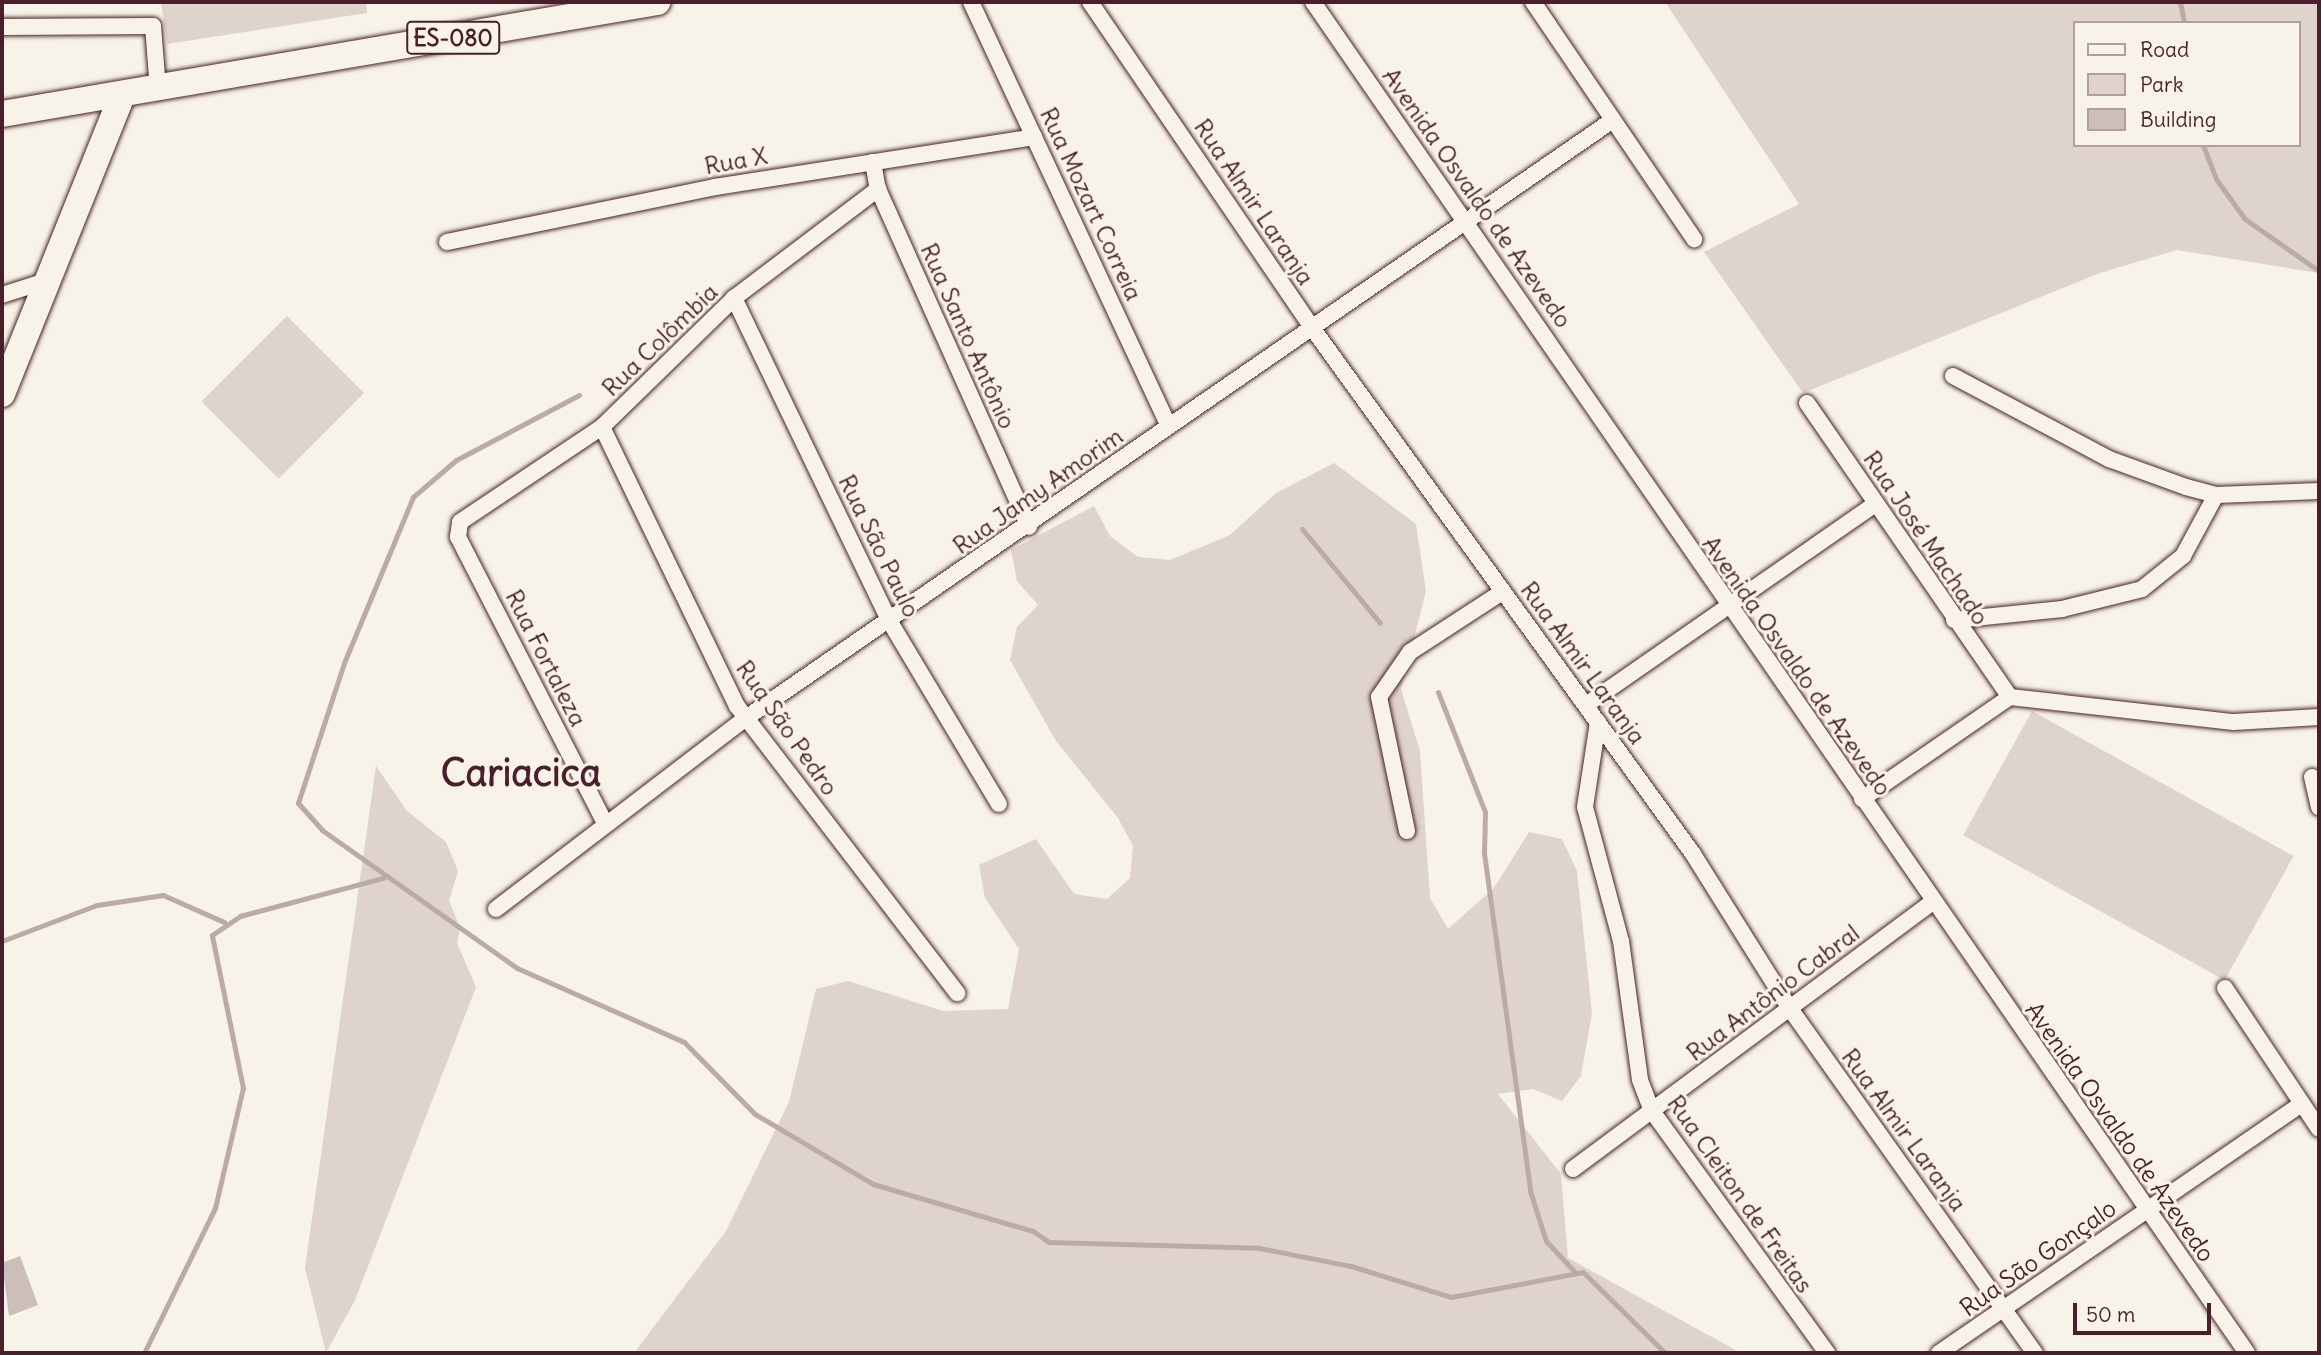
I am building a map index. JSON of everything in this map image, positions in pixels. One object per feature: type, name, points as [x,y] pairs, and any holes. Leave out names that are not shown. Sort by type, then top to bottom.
[{"type":"main road","name":"ES-080","points":[[122,94],[657,2]]},
{"type":"main road","points":[[2,114],[122,94]]},
{"type":"main road","points":[[2,394],[51,279],[122,94]]},
{"type":"street","name":"Rua Mozart Correia","points":[[971,2],[1169,426]]},
{"type":"street","name":"Rua Almir Laranja","points":[[1090,2],[1313,329],[1721,896],[1791,1010],[2035,1353]]},
{"type":"street","name":"Avenida Osvaldo de Azevedo","points":[[1313,2],[1932,902],[2247,1353]]},
{"type":"street","points":[[1533,2],[1694,239]]},
{"type":"street","points":[[2,27],[153,26],[158,89]]},
{"type":"street","name":"Rua Jamy Amorim","points":[[496,909],[605,823],[746,718],[1029,527],[1169,426],[1613,120]]},
{"type":"street","name":"Rua X","points":[[447,242],[873,162],[1034,137]]},
{"type":"street","name":"Rua Santo Antônio","points":[[873,162],[878,189],[1029,527]]},
{"type":"street","name":"Rua Colômbia","points":[[467,513],[602,427],[734,298],[878,189]]},
{"type":"street","points":[[2,295],[51,279]]},
{"type":"street","name":"Rua São Paulo","points":[[734,298],[890,622],[999,804]]},
{"type":"street","points":[[1953,376],[2109,459],[2216,495],[2319,491]]},
{"type":"street","name":"Rua José Machado","points":[[1807,403],[1954,620],[2010,697]]},
{"type":"street","name":"Rua São Pedro","points":[[602,427],[746,718],[957,993]]},
{"type":"street","points":[[1954,620],[2062,609],[2142,589],[2183,556],[2216,495]]},
{"type":"street","points":[[1586,705],[1875,505]]},
{"type":"street","name":"Rua Fortaleza","points":[[467,513],[458,537],[605,823]]},
{"type":"street","points":[[1407,831],[1379,697],[1410,652],[1502,592]]},
{"type":"street","points":[[1862,799],[2010,697],[2234,722],[2319,718]]},
{"type":"street","name":"Rua Cleiton de Freitas","points":[[1598,722],[1585,807],[1621,941],[1636,1064],[1651,1111],[1827,1353]]},
{"type":"street","points":[[2312,777],[2319,807]]},
{"type":"street","name":"Rua Antônio Cabral","points":[[1573,1169],[1791,1010],[1932,902]]},
{"type":"street","points":[[2225,988],[2319,1129]]},
{"type":"street","name":"Rua São Gonçalo","points":[[1939,1353],[2006,1311],[2147,1209],[2301,1104]]},
{"type":"green space","points":[[161,2],[366,2],[367,13],[167,44]]},
{"type":"green space","points":[[1665,2],[2319,2],[2319,273],[2177,250],[2100,273],[1803,393],[1704,252],[1799,204]]},
{"type":"green space","points":[[287,316],[364,393],[279,479],[201,402]]},
{"type":"green space","points":[[1334,463],[1416,524],[1426,591],[1401,689],[1420,751],[1430,898],[1448,929],[1494,888],[1529,832],[1562,839],[1577,871],[1592,1013],[1581,1076],[1562,1101],[1533,1089],[1498,1094],[1561,1174],[1568,1258],[1741,1353],[634,1353],[726,1231],[789,1102],[816,989],[848,981],[943,1011],[1008,1009],[1019,949],[985,898],[979,865],[1036,839],[1074,894],[1107,899],[1130,878],[1133,846],[1118,818],[1056,741],[1010,660],[1017,627],[1038,605],[1017,581],[1011,550],[1094,506],[1110,536],[1138,557],[1170,560],[1230,535],[1276,493]]},
{"type":"green space","points":[[2032,711],[2294,856],[2225,980],[1963,835]]},
{"type":"green space","points":[[376,766],[407,811],[446,842],[458,871],[449,901],[460,927],[457,943],[476,987],[355,1300],[326,1353],[305,1268]]},
{"type":"building","points":[[20,1256],[38,1305],[9,1316],[2,1263]]},
{"type":"waterway","points":[[2180,2],[2184,21]]},
{"type":"waterway","points":[[2204,147],[2216,179],[2245,219],[2319,271]]},
{"type":"waterway","points":[[579,395],[456,460],[413,497],[344,663],[298,803],[322,830],[517,968],[684,1042],[755,1114],[873,1184],[1033,1231],[1049,1242],[1259,1248],[1351,1266],[1451,1297],[1583,1272],[1665,1353]]},
{"type":"waterway","points":[[1302,529],[1380,623]]},
{"type":"waterway","points":[[1438,692],[1485,812],[1484,853],[1530,1191],[1546,1241],[1575,1272]]},
{"type":"waterway","points":[[144,1353],[215,1208],[243,1088],[212,935],[240,916],[383,878]]},
{"type":"waterway","points":[[2,941],[97,905],[163,895],[224,922]]},
{"type":"district","name":"Cariacica","points":[[521,773]]}]
